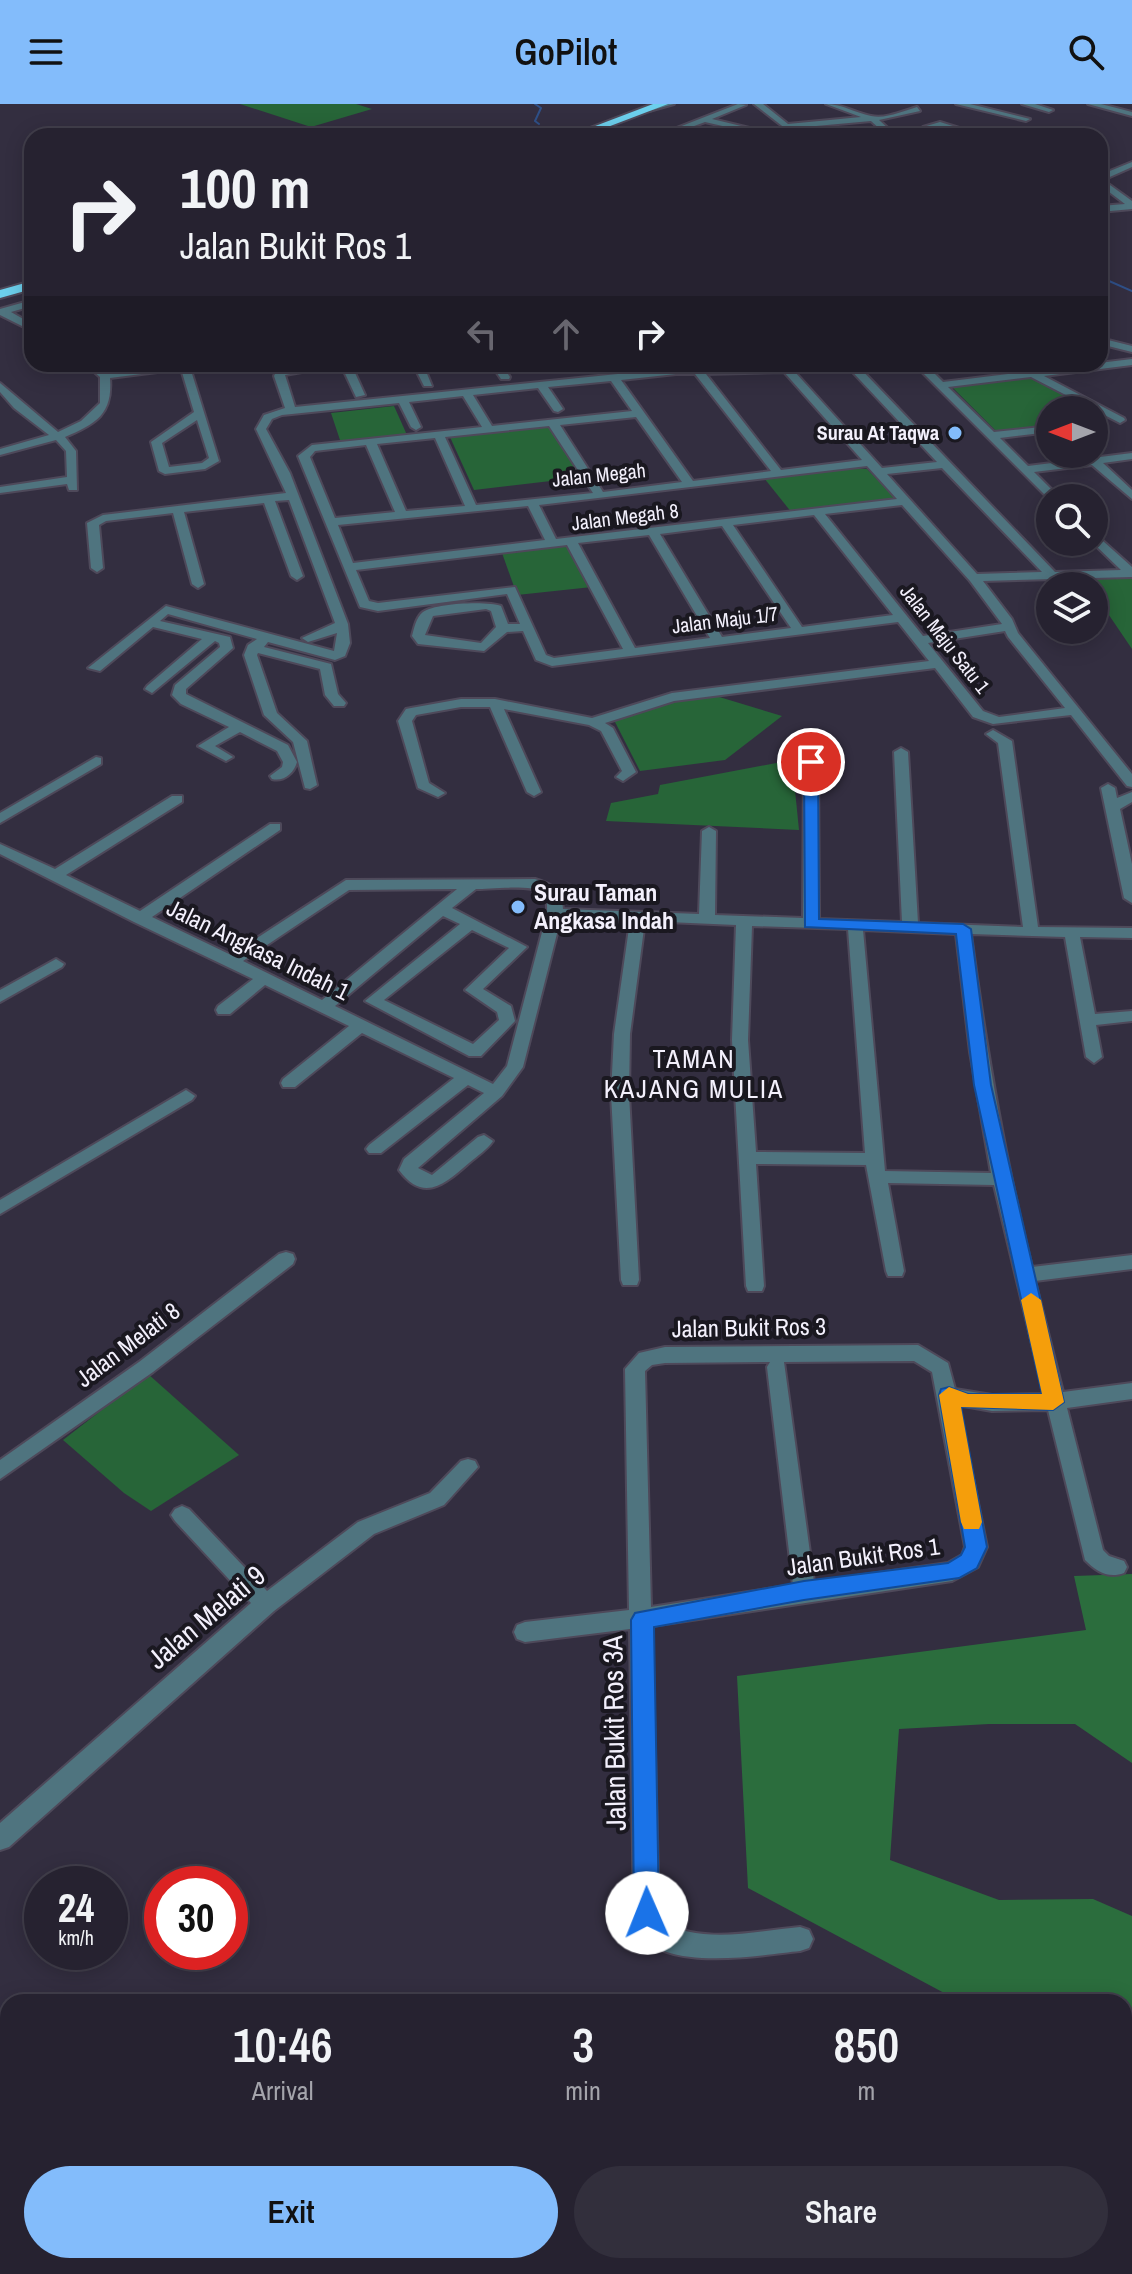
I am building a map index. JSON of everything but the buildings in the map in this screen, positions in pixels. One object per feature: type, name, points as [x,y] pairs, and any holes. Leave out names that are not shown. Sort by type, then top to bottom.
[{"type":"highway","points":[[582,128],[632,104]]},
{"type":"highway","points":[[591,128],[663,104]]},
{"type":"highway","points":[[0,294],[24,287]]},
{"type":"highway","points":[[1,308],[24,298]]},
{"type":"street","points":[[652,107],[670,104]]},
{"type":"street","points":[[758,104],[788,127]]},
{"type":"street","points":[[830,104],[873,119],[883,128]]},
{"type":"street","points":[[960,104],[1026,119]]},
{"type":"street","points":[[1026,104],[1049,110]]},
{"type":"street","points":[[1092,104],[1132,114]]},
{"type":"street","points":[[684,128],[742,105]]},
{"type":"street","points":[[783,128],[873,119],[917,109]]},
{"type":"street","points":[[707,120],[734,128]]},
{"type":"street","points":[[930,128],[940,124],[949,128]]},
{"type":"street","points":[[1108,178],[1132,164]]},
{"type":"street","points":[[1108,183],[1119,185]]},
{"type":"street","points":[[1108,187],[1132,206]]},
{"type":"street","points":[[1108,208],[1132,206]]},
{"type":"street","points":[[1,308],[24,304]]},
{"type":"street","points":[[1,308],[24,323]]},
{"type":"street","points":[[1108,343],[1132,349]]},
{"type":"street","points":[[1108,367],[1129,365]]},
{"type":"street","points":[[100,372],[105,376],[134,372]]},
{"type":"street","points":[[186,372],[200,413],[215,459],[205,466],[165,471],[156,442],[200,413]]},
{"type":"street","points":[[284,372],[279,376],[291,410]]},
{"type":"street","points":[[350,372],[360,395]]},
{"type":"street","points":[[422,372],[428,384]]},
{"type":"street","points":[[502,372],[505,377]]},
{"type":"street","points":[[95,668],[166,610],[335,656],[340,653],[344,643],[342,624],[292,496],[261,429],[262,422],[291,410],[318,413],[402,399],[614,377],[636,372]]},
{"type":"street","points":[[699,372],[778,473]]},
{"type":"street","points":[[790,372],[974,578],[1006,619],[1008,627],[1132,783]]},
{"type":"street","points":[[858,372],[1048,572]]},
{"type":"street","points":[[927,372],[1040,484]]},
{"type":"street","points":[[940,385],[1047,372],[1128,419]]},
{"type":"street","points":[[1033,374],[1128,419]]},
{"type":"street","points":[[0,452],[56,437],[92,417],[104,406],[105,376]]},
{"type":"street","points":[[614,377],[690,485]]},
{"type":"street","points":[[541,385],[558,409]]},
{"type":"street","points":[[0,386],[18,406],[71,451],[72,484],[0,490]]},
{"type":"street","points":[[466,392],[489,430]]},
{"type":"street","points":[[402,399],[416,427]]},
{"type":"street","points":[[1,409],[18,406]]},
{"type":"street","points":[[503,628],[497,609],[487,605],[430,613],[425,616],[418,636],[423,641],[484,647],[503,628],[528,627],[511,590],[378,607],[364,604],[304,456],[312,448],[640,413]]},
{"type":"street","points":[[1108,422],[1128,419]]},
{"type":"street","points":[[553,423],[600,496]]},
{"type":"street","points":[[992,436],[1036,431]]},
{"type":"street","points":[[439,435],[472,508]]},
{"type":"street","points":[[370,442],[402,515]]},
{"type":"street","points":[[1108,459],[1132,456]]},
{"type":"street","name":"Jalan Megah","points":[[332,522],[600,496],[870,462]]},
{"type":"street","points":[[880,472],[944,464]]},
{"type":"street","points":[[1026,470],[1041,468]]},
{"type":"street","points":[[1102,468],[1131,493]]},
{"type":"street","points":[[97,568],[93,523],[103,518],[292,496]]},
{"type":"street","points":[[268,499],[297,576]]},
{"type":"street","name":"Jalan Megah 8","points":[[349,567],[906,501]]},
{"type":"street","points":[[532,502],[553,544]]},
{"type":"street","points":[[178,510],[198,584]]},
{"type":"street","name":"Jalan Maju Satu 1","points":[[818,513],[978,714],[987,720],[1074,711]]},
{"type":"street","points":[[726,523],[799,631]]},
{"type":"street","points":[[653,532],[718,641]]},
{"type":"street","points":[[571,542],[631,652]]},
{"type":"street","points":[[1108,551],[1131,573]]},
{"type":"street","points":[[1108,574],[1131,573]]},
{"type":"street","points":[[974,578],[1036,576]]},
{"type":"street","points":[[177,612],[186,610],[308,638],[344,643]]},
{"type":"street","name":"Jalan Maju 1/7","points":[[528,627],[541,657],[552,662],[903,618]]},
{"type":"street","points":[[150,623],[225,640],[227,648],[180,688],[179,695],[283,748],[290,762],[288,769],[277,776]]},
{"type":"street","points":[[308,638],[328,633],[342,624]]},
{"type":"street","points":[[921,640],[1008,627]]},
{"type":"street","points":[[152,689],[212,637]]},
{"type":"street","points":[[265,637],[250,655],[271,715],[300,741],[310,785]]},
{"type":"street","points":[[253,648],[326,667],[332,695],[339,703]]},
{"type":"street","points":[[255,665],[298,660]]},
{"type":"street","points":[[593,722],[672,697],[938,664]]},
{"type":"street","points":[[438,793],[423,785],[405,721],[411,712],[461,703],[495,703],[593,722],[606,728],[629,772],[623,777]]},
{"type":"street","points":[[495,703],[534,792]]},
{"type":"street","points":[[205,746],[239,727]]},
{"type":"street","points":[[993,734],[1005,741],[1031,932]]},
{"type":"street","points":[[187,738],[226,757]]},
{"type":"street","points":[[901,752],[910,927]]},
{"type":"street","points":[[0,819],[96,761]]},
{"type":"street","points":[[811,762],[811,924]]},
{"type":"street","points":[[1108,788],[1132,898]]},
{"type":"street","points":[[1113,807],[1132,796]]},
{"type":"street","points":[[54,876],[177,799]]},
{"type":"street","points":[[139,919],[275,827]]},
{"type":"street","points":[[707,918],[709,831]]},
{"type":"street","name":"Jalan Angkasa Indah 1","points":[[0,848],[496,1092]]},
{"type":"street","points":[[231,962],[321,898],[346,885],[543,886],[554,895],[555,913],[515,1067],[496,1092],[410,1163],[408,1170],[426,1182],[437,1181],[484,1141]]},
{"type":"street","points":[[323,1008],[471,885]]},
{"type":"street","points":[[444,910],[471,923],[519,947],[473,990],[505,1010],[507,1016],[507,1021],[475,1052],[373,1001],[471,923]]},
{"type":"street","points":[[555,913],[1072,934],[1132,933]]},
{"type":"street","points":[[630,1280],[620,1094],[622,1034],[638,916]]},
{"type":"street","points":[[744,920],[740,1040],[755,1286]]},
{"type":"street","points":[[855,926],[875,1168],[895,1271]]},
{"type":"street","points":[[963,929],[978,1052],[1001,1179],[1053,1402],[1093,1554],[1103,1564],[1116,1567]]},
{"type":"street","points":[[1072,934],[1094,1057]]},
{"type":"street","points":[[0,997],[56,964]]},
{"type":"street","points":[[224,1010],[265,977]]},
{"type":"street","points":[[1089,1020],[1132,1016]]},
{"type":"street","points":[[289,1083],[360,1026]]},
{"type":"street","points":[[375,1149],[467,1077]]},
{"type":"street","points":[[0,1208],[186,1096]]},
{"type":"street","points":[[746,1158],[1001,1179]]},
{"type":"street","name":"Jalan Melati 8","points":[[0,1471],[146,1367],[286,1259]]},
{"type":"street","points":[[1025,1275],[1132,1262]]},
{"type":"street","name":"Jalan Bukit Ros 3","points":[[642,1620],[635,1369],[646,1358],[918,1353],[941,1368],[956,1402]]},
{"type":"street","points":[[777,1367],[804,1590]]},
{"type":"street","points":[[956,1402],[1053,1402],[1132,1391]]},
{"type":"street","name":"Jalan Bukit Ros 1","points":[[525,1632],[642,1620],[804,1590],[952,1572],[970,1561],[976,1547],[956,1402]]},
{"type":"street","name":"Jalan Melati 9","points":[[0,1839],[266,1604],[366,1528],[437,1499],[468,1467]]},
{"type":"street","points":[[182,1515],[266,1604]]},
{"type":"street","name":"Jalan Bukit Ros 3A","points":[[642,1620],[647,1925],[662,1939],[687,1946],[800,1939]]},
{"type":"green space","points":[[240,104],[356,104],[372,109],[311,127]]},
{"type":"green space","points":[[1034,377],[1070,396],[1036,396],[1036,428],[997,432],[952,387]]},
{"type":"green space","points":[[394,406],[407,435],[341,443],[331,413]]},
{"type":"green space","points":[[551,427],[585,477],[474,490],[450,437]]},
{"type":"green space","points":[[846,468],[867,469],[894,497],[890,501],[792,513],[764,478]]},
{"type":"green space","points":[[568,545],[592,587],[517,595],[502,553]]},
{"type":"green space","points":[[1132,577],[1132,649],[1108,614],[1108,578]]},
{"type":"green space","points":[[716,696],[782,716],[725,760],[640,771],[614,720],[665,703]]},
{"type":"green space","points":[[792,760],[799,830],[606,821],[611,803],[658,794],[660,785]]},
{"type":"green space","points":[[148,1374],[239,1455],[151,1511],[124,1493],[63,1440]]},
{"type":"green space","points":[[1132,1574],[1132,1763],[1075,1724],[989,1724],[899,1729],[890,1860],[999,1900],[1093,1899],[1132,1916],[1132,1994],[946,1994],[748,1888],[737,1676],[1086,1630],[1074,1576]]},
{"type":"waterway","points":[[535,104],[541,108],[535,121],[539,124]]},
{"type":"waterway","points":[[1108,280],[1132,291]]},
{"type":"slow traffic","points":[[971,1522],[949,1395],[968,1402],[1053,1402],[1031,1300]]},
{"type":"place","name":"Surau At Taqwa","points":[[955,433]]},
{"type":"place","name":"Surau Taman Angkasa Indah","points":[[518,907]]},
{"type":"district","name":"TAMAN KAJANG MULIA","points":[[694,1074]]},
{"type":"route","points":[[647,1913],[642,1620],[804,1590],[952,1572],[970,1561],[976,1547],[949,1395],[968,1402],[1053,1402],[1039,1331],[1001,1179],[983,1085],[963,929],[811,924],[811,762]]}]
